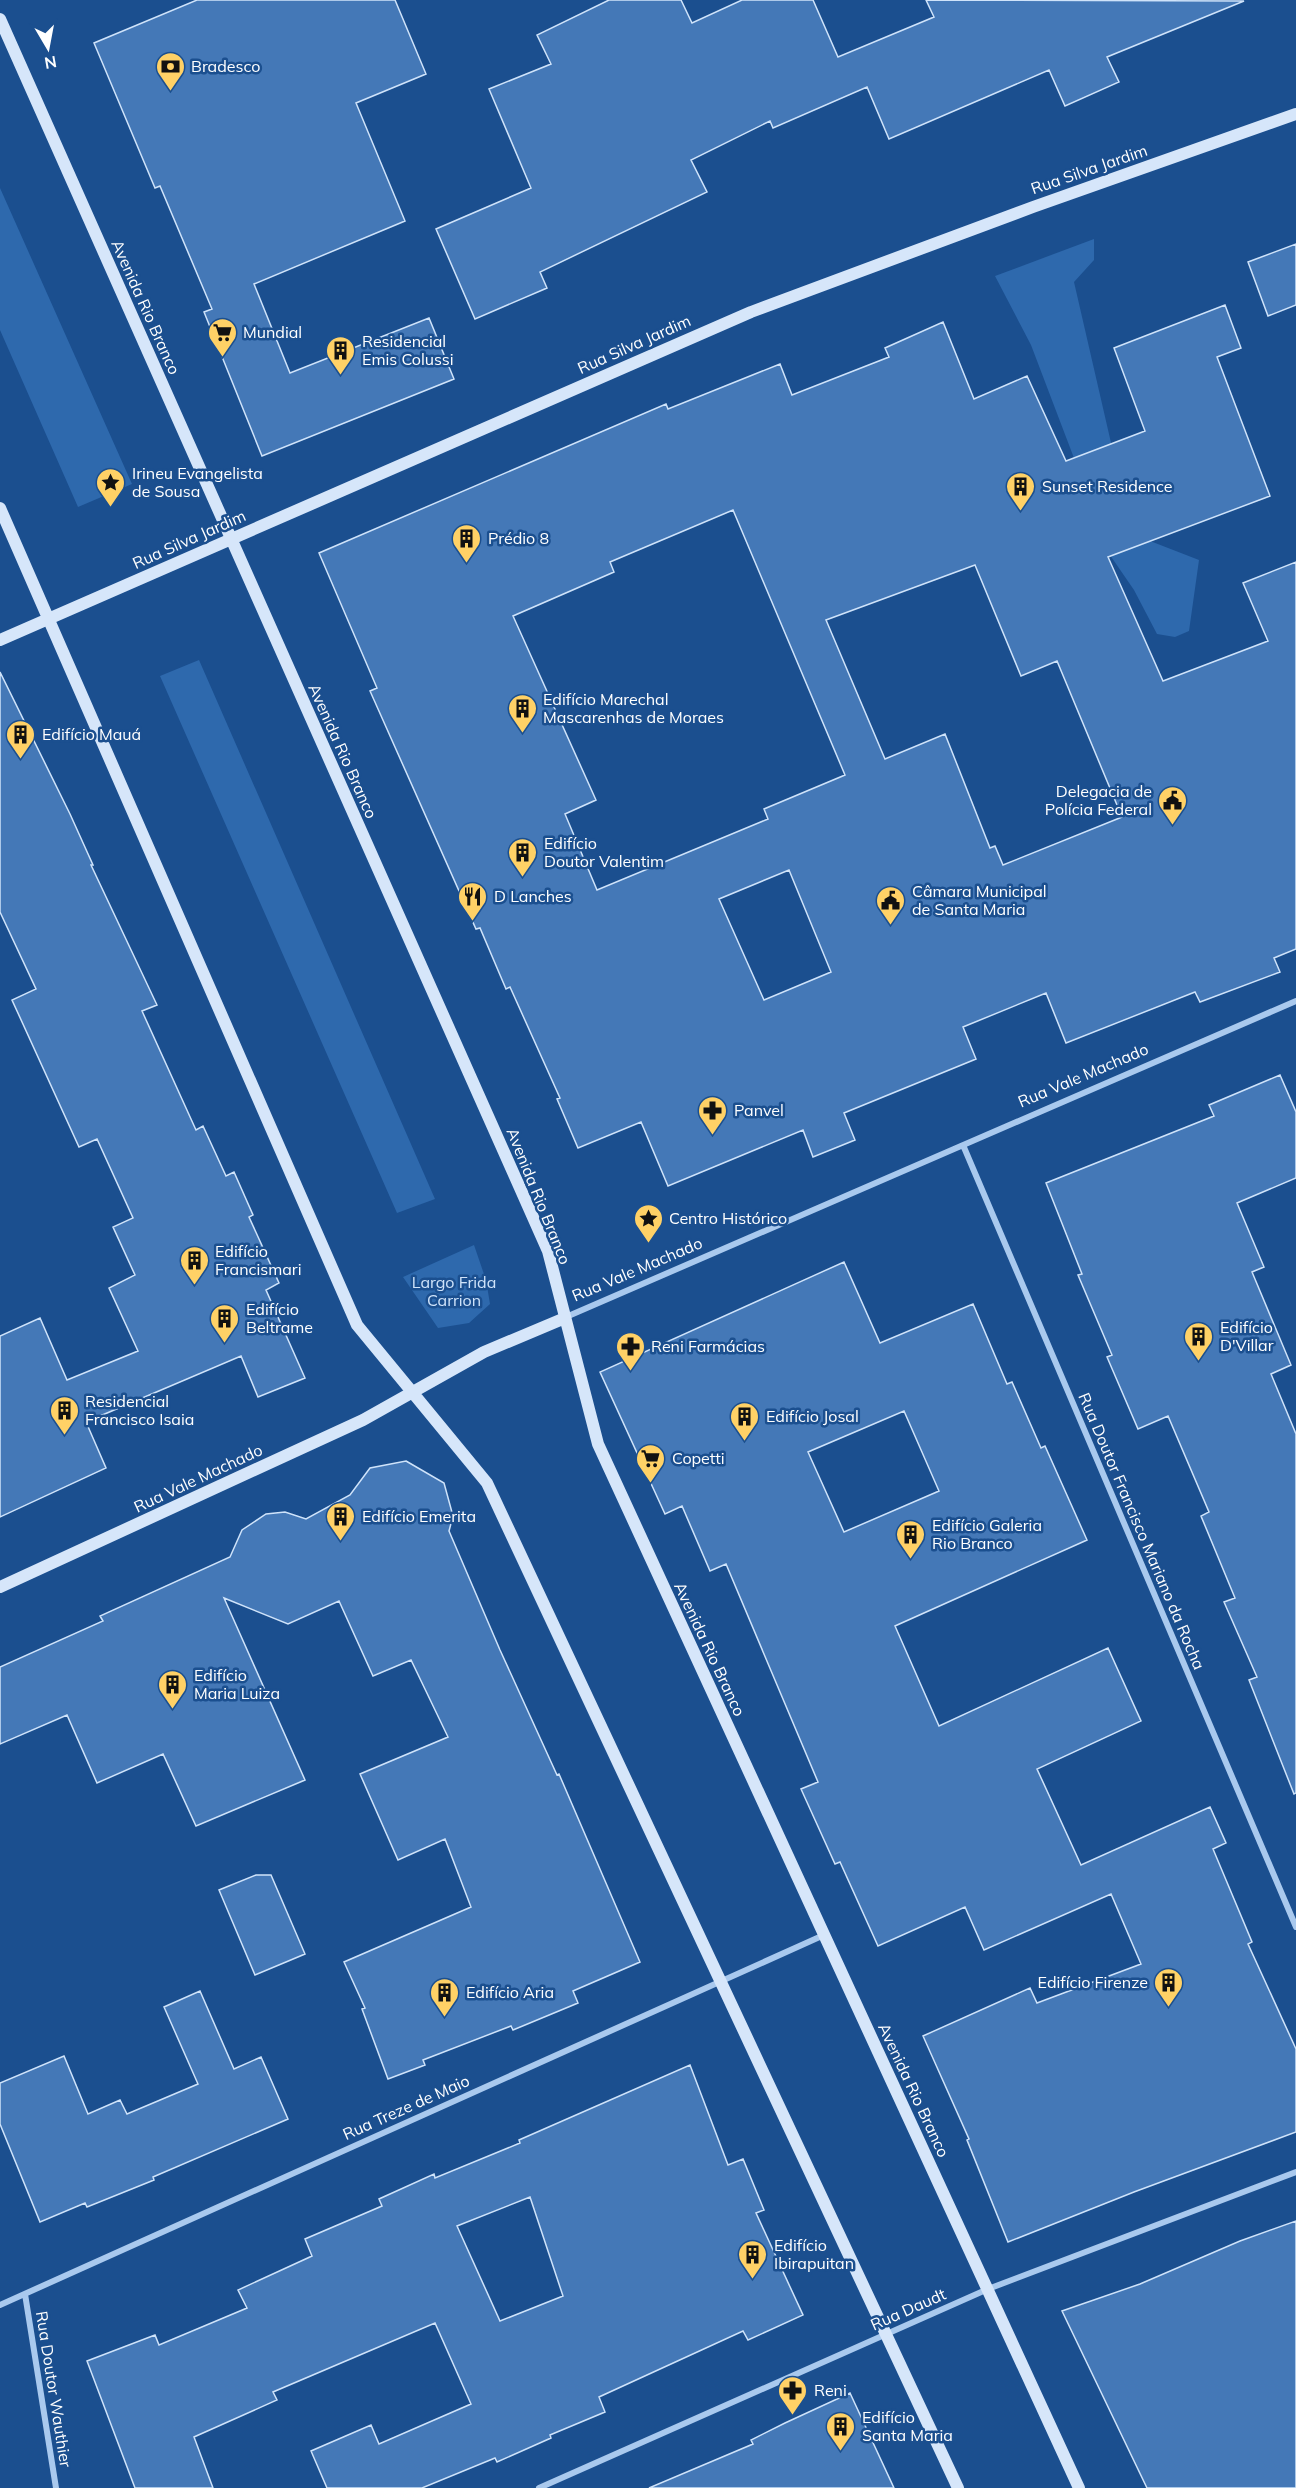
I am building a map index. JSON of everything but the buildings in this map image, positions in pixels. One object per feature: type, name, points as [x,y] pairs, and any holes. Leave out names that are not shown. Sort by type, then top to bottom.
[{"type":"street","name":"Avenida Rio Branco","points":[[0,19],[548,1251],[598,1444],[1079,2488]]},
{"type":"street","name":"Rua Silva Jardim","points":[[0,640],[751,312],[1033,207],[1296,114]]},
{"type":"street","points":[[0,508],[357,1324],[487,1483],[958,2488]]},
{"type":"street","name":"Rua Vale Machado","points":[[0,1587],[363,1420],[484,1352],[1296,1001]]},
{"type":"street","name":"Rua Doutor Francisco Mariano da Rocha","points":[[963,1146],[1296,1927]]},
{"type":"street","name":"Rua Treze de Maio","points":[[0,2305],[824,1934]]},
{"type":"street","name":"Rua Daudt","points":[[539,2488],[988,2289],[1296,2172]]},
{"type":"street","name":"Rua Doutor Wauthier","points":[[25,2294],[57,2488]]},
{"type":"green space","points":[[0,188],[132,484],[78,507],[0,330]]},
{"type":"green space","points":[[1094,239],[1094,260],[1074,282],[1132,534],[1199,560],[1189,631],[1175,637],[1157,634],[1134,590],[1112,558],[1031,345],[995,276]]},
{"type":"green space","points":[[199,660],[435,1199],[397,1213],[160,676]]},
{"type":"green space","name":"Largo Frida Carrion","points":[[474,1245],[486,1280],[490,1304],[469,1323],[438,1328],[403,1277]]},
{"type":"place","name":"Bradesco","points":[[170,92]]},
{"type":"place","name":"Mundial","points":[[222,358]]},
{"type":"place","name":"Residencial Emis Colussi","points":[[341,376]]},
{"type":"place","name":"Irineu Evangelista de Sousa","points":[[111,508]]},
{"type":"place","name":"Sunset Residence","points":[[1021,512]]},
{"type":"place","name":"Prédio 8","points":[[467,564]]},
{"type":"place","name":"Edifício Marechal Mascarenhas de Moraes","points":[[522,734]]},
{"type":"place","name":"Edifício Mauá","points":[[21,760]]},
{"type":"place","name":"Delegacia de Polícia Federal","points":[[1173,826]]},
{"type":"place","name":"Edifício Doutor Valentim","points":[[523,878]]},
{"type":"place","name":"D Lanches","points":[[473,922]]},
{"type":"place","name":"Câmara Municipal de Santa Maria","points":[[891,926]]},
{"type":"place","name":"Panvel","points":[[713,1136]]},
{"type":"place","name":"Centro Histórico","points":[[648,1244]]},
{"type":"place","name":"Edifício Francismari","points":[[194,1286]]},
{"type":"place","name":"Edifício Beltrame","points":[[225,1344]]},
{"type":"place","name":"Edifício D'Villar","points":[[1199,1362]]},
{"type":"place","name":"Reni Farmácias","points":[[630,1372]]},
{"type":"place","name":"Residencial Francisco Isaia","points":[[64,1436]]},
{"type":"place","name":"Edifício Josal","points":[[745,1442]]},
{"type":"place","name":"Copetti","points":[[651,1484]]},
{"type":"place","name":"Edifício Emerita","points":[[341,1542]]},
{"type":"place","name":"Edifício Galeria Rio Branco","points":[[911,1560]]},
{"type":"place","name":"Edifício Maria Luiza","points":[[173,1710]]},
{"type":"place","name":"Edifício Firenze","points":[[1169,2008]]},
{"type":"place","name":"Edifício Aria","points":[[445,2018]]},
{"type":"place","name":"Edifício Ibirapuitan","points":[[753,2280]]},
{"type":"place","name":"Reni","points":[[793,2416]]},
{"type":"place","name":"Edifício Santa Maria","points":[[841,2452]]}]
